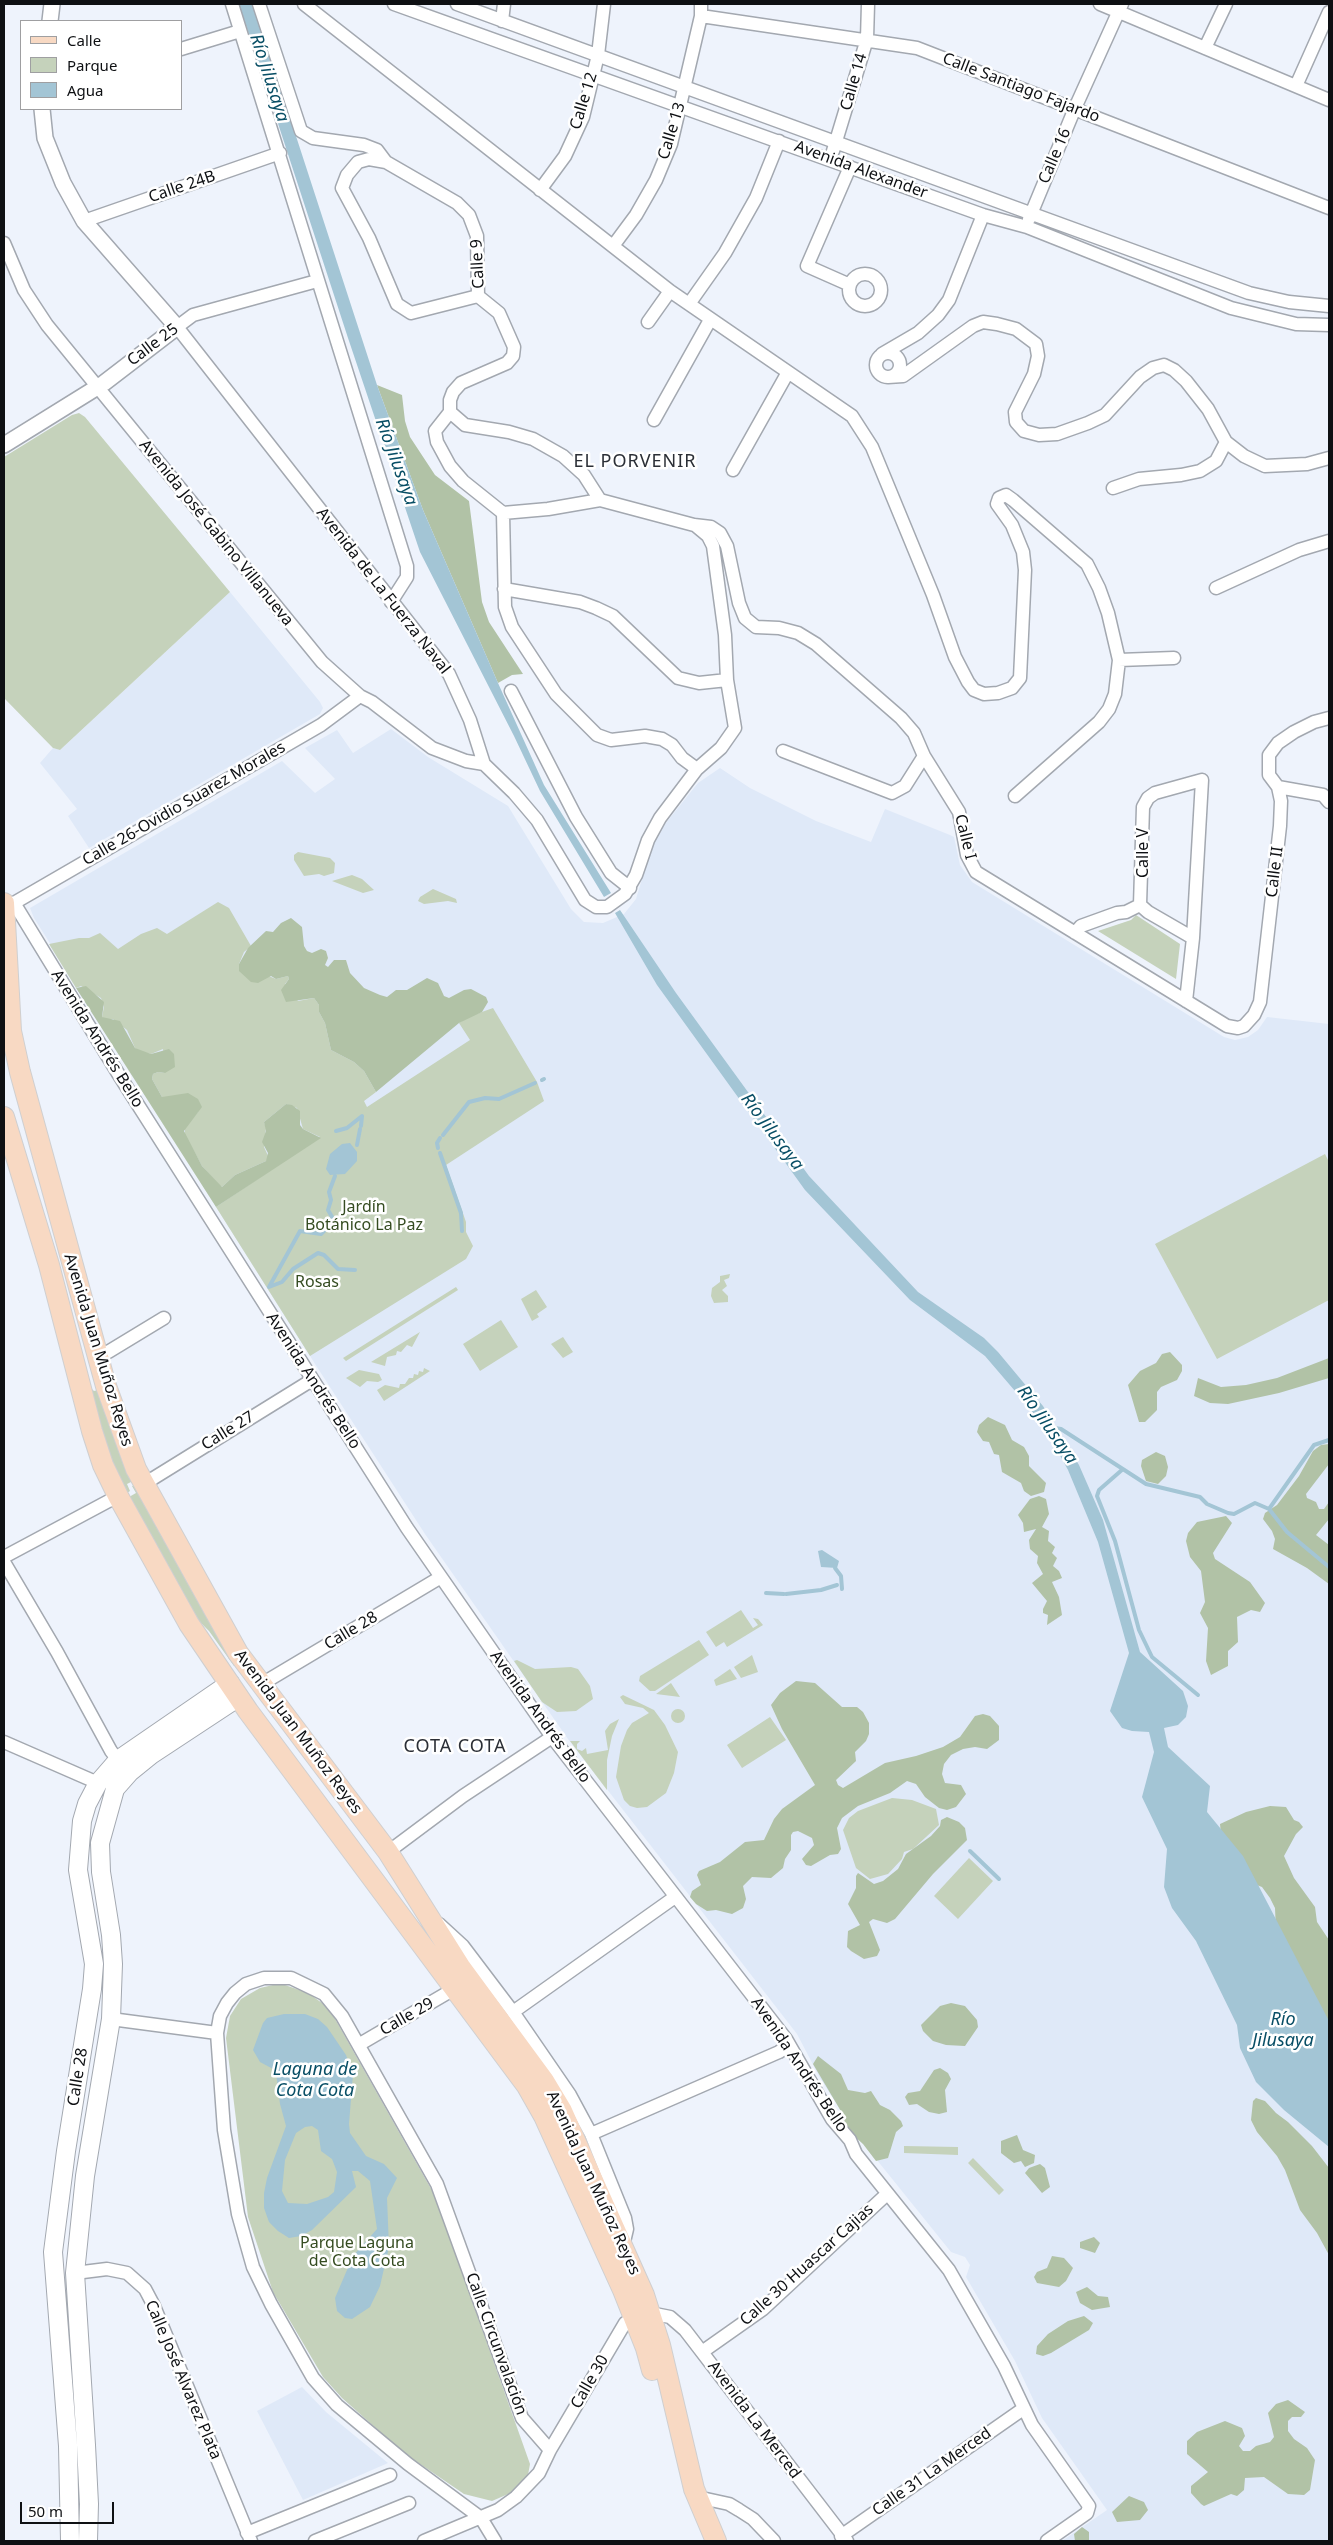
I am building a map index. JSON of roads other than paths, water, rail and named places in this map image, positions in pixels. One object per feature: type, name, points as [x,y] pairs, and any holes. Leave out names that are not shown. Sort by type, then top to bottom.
[{"type":"main road","name":"Avenida Juan Muñoz Reyes","points":[[6,904],[7,1031],[106,1386],[136,1469],[238,1653],[260,1685],[388,1852],[461,1968],[549,2089],[562,2111],[623,2246],[642,2316],[646,2348],[676,2465],[682,2479],[696,2493],[716,2541]]},
{"type":"main road","name":"Avenida Juan Muñoz Reyes","points":[[4,1117],[49,1266],[92,1431],[103,1465],[118,1496],[189,1624],[234,1690],[527,2086],[544,2116],[642,2316]]},
{"type":"main road","points":[[234,1690],[260,1685]]},
{"type":"main road","name":"Calle 28","points":[[70,2541],[68,2446],[53,2252],[66,2151],[92,1989],[94,1964],[78,1870],[82,1821],[87,1804],[98,1784],[118,1760],[234,1690]]},
{"type":"main road","name":"Calle 28","points":[[88,2541],[89,2504],[86,2446],[74,2273],[85,2176],[111,2019],[111,1935],[101,1872],[100,1843],[115,1789],[130,1772],[234,1690]]},
{"type":"main road","points":[[118,1760],[130,1772]]},
{"type":"main road","points":[[98,1784],[115,1789]]},
{"type":"main road","points":[[92,1989],[112,1990]]},
{"type":"main road","points":[[54,2274],[74,2273]]},
{"type":"main road","points":[[68,2446],[86,2446]]},
{"type":"street","points":[[50,20],[52,4]]},
{"type":"street","points":[[232,4],[280,153],[407,566],[407,577],[391,602]]},
{"type":"street","name":"Calle 9","points":[[259,4],[301,131],[313,138],[364,144],[377,150],[386,162],[457,202],[469,215],[477,236],[478,296],[499,313],[514,347],[513,356],[508,363],[461,383],[453,392],[450,400],[450,412]]},
{"type":"street","points":[[304,4],[670,291],[787,374],[820,393],[852,416],[872,447],[933,595],[955,657],[974,690],[984,694],[998,693],[1012,688],[1020,678],[1025,570],[1020,542],[1012,525],[997,504],[999,498],[1006,496],[1087,564],[1099,588],[1108,613],[1119,660],[1115,694],[1109,709],[1100,722],[1016,796]]},
{"type":"street","name":"Avenida Alexander","points":[[394,4],[592,76],[830,158],[983,215],[1027,227],[1232,308],[1277,320],[1329,325]]},
{"type":"street","name":"Avenida Alexander","points":[[457,4],[836,144],[1249,293],[1288,302],[1329,306]]},
{"type":"street","points":[[502,21],[504,4]]},
{"type":"street","name":"Calle 12","points":[[540,190],[565,156],[582,117],[598,55],[604,4]]},
{"type":"street","name":"Calle 14","points":[[830,158],[836,144],[867,39],[868,4]]},
{"type":"street","points":[[1100,4],[1120,8],[1205,48],[1329,100]]},
{"type":"street","points":[[1205,48],[1226,4]]},
{"type":"street","name":"Calle 16","points":[[1027,227],[1031,213],[1075,108],[1120,8]]},
{"type":"street","name":"Calle Santiago Fajardo","points":[[701,10],[917,48],[1329,208]]},
{"type":"street","name":"Calle 13","points":[[613,246],[636,215],[656,180],[671,144],[701,10]]},
{"type":"street","points":[[1296,86],[1329,12]]},
{"type":"street","points":[[182,49],[240,31]]},
{"type":"street","name":"Avenida de La Fuerza Naval","points":[[42,110],[45,138],[63,183],[84,221],[177,327],[449,674],[470,720],[484,764],[537,820],[585,900],[596,907],[607,907],[620,900],[630,888],[651,832],[697,769],[721,748],[734,732],[733,704],[727,680],[724,636],[713,546],[708,536],[694,525]]},
{"type":"street","points":[[689,304],[725,253],[756,198],[779,141]]},
{"type":"street","name":"Calle 24B","points":[[84,221],[280,153]]},
{"type":"street","points":[[386,162],[369,160],[358,162],[347,174],[342,188],[369,238],[398,304],[411,313],[478,296]]},
{"type":"street","points":[[850,166],[807,266],[850,285]]},
{"type":"street","points":[[983,215],[948,300],[938,315],[918,333],[882,354],[877,360],[876,368],[881,374],[888,377],[899,377],[973,326],[983,322],[997,324],[1016,329],[1036,344],[1038,356],[1034,374],[1015,412],[1016,422],[1024,431],[1038,435],[1058,434],[1105,415],[1140,377],[1153,368],[1164,365],[1174,370],[1186,381],[1208,409],[1226,442],[1244,456],[1265,466],[1306,464],[1329,458]]},
{"type":"street","name":"Avenida José Gabino Villanueva","points":[[4,243],[24,290],[42,318],[322,662],[360,696],[372,702],[432,748],[466,761],[484,764]]},
{"type":"street","name":"Calle 25","points":[[4,445],[98,386],[193,315],[318,281]]},
{"type":"street","points":[[648,322],[670,291]]},
{"type":"street","points":[[654,420],[710,320]]},
{"type":"street","points":[[888,377],[899,371],[898,358],[901,343]]},
{"type":"street","points":[[882,354],[890,352],[904,364],[916,366]]},
{"type":"street","points":[[733,470],[787,374]]},
{"type":"street","points":[[600,500],[584,475],[563,456],[533,439],[509,432],[464,425],[450,412],[434,431],[437,442],[450,466],[463,481],[502,514],[548,509],[600,500],[694,525]]},
{"type":"street","points":[[1112,488],[1140,479],[1200,471],[1216,461],[1226,442]]},
{"type":"street","points":[[502,514],[505,607],[512,627],[556,694],[592,730],[611,740],[645,736],[662,739],[697,769]]},
{"type":"street","name":"Calle I","points":[[694,525],[711,527],[720,533],[728,546],[745,618],[756,627],[779,628],[798,633],[816,644],[901,718],[914,733],[924,756],[959,812],[967,855],[976,872],[1212,1018]]},
{"type":"street","points":[[1216,588],[1299,550],[1329,541]]},
{"type":"street","points":[[504,589],[580,602],[596,608],[613,616],[678,678],[699,683],[727,680]]},
{"type":"street","points":[[1119,660],[1174,658]]},
{"type":"street","points":[[512,692],[576,816],[611,873],[630,888]]},
{"type":"street","name":"Calle 26-Ovidio Suarez Morales","points":[[6,904],[321,725],[360,696]]},
{"type":"street","name":"Calle II","points":[[1212,1018],[1233,1028],[1244,1026],[1254,1015],[1260,1002],[1280,826],[1281,801],[1278,787],[1269,775],[1269,755],[1278,743],[1294,732],[1314,722],[1329,718]]},
{"type":"street","points":[[783,751],[892,793],[905,786],[924,756]]},
{"type":"street","name":"Calle V","points":[[1140,905],[1143,807],[1145,802],[1155,793],[1202,780],[1193,938]]},
{"type":"street","points":[[1278,787],[1323,795],[1329,802]]},
{"type":"street","name":"Avenida Andrés Bello","points":[[6,904],[118,1075],[407,1528],[552,1737],[789,2045],[832,2120],[845,2134],[856,2154],[949,2270],[1004,2366],[1023,2409],[1089,2506],[1089,2510],[1047,2541]]},
{"type":"street","points":[[1075,932],[1081,926],[1108,916],[1126,912],[1140,905],[1148,912],[1193,938],[1186,1001]]},
{"type":"street","points":[[108,1352],[164,1318]]},
{"type":"street","name":"Calle 27","points":[[144,1484],[312,1380]]},
{"type":"street","points":[[4,1557],[118,1496]]},
{"type":"street","points":[[4,1562],[118,1760]]},
{"type":"street","name":"Calle 28","points":[[260,1685],[441,1577]]},
{"type":"street","points":[[388,1852],[462,1796],[552,1737]]},
{"type":"street","points":[[4,1742],[98,1784]]},
{"type":"street","points":[[513,2012],[676,1897]]},
{"type":"street","points":[[431,1919],[463,1946],[513,2012],[570,2095],[591,2134],[627,2224],[623,2246]]},
{"type":"street","name":"Calle Circunvalación","points":[[481,2518],[408,2464],[337,2405],[313,2378],[271,2304],[253,2267],[238,2214],[220,2099],[217,2033],[220,2016],[227,2003],[246,1984],[264,1978],[291,1978],[324,1994],[342,2016],[360,2044],[437,2184],[522,2418],[550,2450]]},
{"type":"street","name":"Calle 29","points":[[360,2044],[454,1989]]},
{"type":"street","points":[[111,2019],[217,2033]]},
{"type":"street","points":[[591,2134],[779,2052],[789,2045]]},
{"type":"street","name":"Calle 30 Huascar Cajias","points":[[702,2352],[762,2309],[887,2194]]},
{"type":"street","name":"Calle José Alvarez Plata","points":[[74,2273],[107,2269],[127,2273],[145,2289],[154,2306],[249,2537]]},
{"type":"street","name":"Avenida La Merced","points":[[642,2316],[670,2317],[685,2330],[844,2538]]},
{"type":"street","name":"Calle 30","points":[[550,2450],[625,2323],[642,2316]]},
{"type":"street","name":"Calle 31 La Merced","points":[[844,2538],[1023,2409]]},
{"type":"street","points":[[424,2541],[498,2510],[516,2497],[539,2473],[550,2450]]},
{"type":"street","points":[[249,2537],[390,2475]]},
{"type":"street","points":[[696,2493],[740,2510],[753,2519],[774,2541]]},
{"type":"street","points":[[315,2541],[409,2504]]},
{"type":"street","points":[[481,2518],[496,2541]]},
{"type":"water","name":"Río Jilusaya","points":[[239,4],[253,4],[377,385],[423,510],[544,785],[611,893],[604,897],[540,791],[420,552]]},
{"type":"water","name":"Río Jilusaya","points":[[620,910],[676,993],[809,1176],[918,1292],[984,1338],[998,1352],[1043,1406],[1079,1465],[1103,1520],[1140,1652],[1183,1691],[1188,1706],[1186,1717],[1178,1725],[1164,1728],[1168,1747],[1210,1786],[1207,1812],[1243,1856],[1329,2021],[1329,2147],[1284,2110],[1256,2082],[1240,2048],[1237,2025],[1196,1941],[1172,1908],[1164,1887],[1167,1849],[1142,1797],[1154,1752],[1149,1732],[1132,1731],[1122,1728],[1110,1711],[1129,1653],[1098,1542],[1068,1470],[1050,1437],[1027,1405],[985,1356],[910,1300],[805,1190],[657,985],[615,913]]},
{"type":"water","points":[[350,1143],[357,1152],[357,1161],[345,1174],[330,1175],[326,1169],[330,1154],[342,1144]]},
{"type":"water","points":[[822,1550],[839,1561],[837,1568],[821,1567],[818,1551]]},
{"type":"water","name":"Laguna de Cota Cota","points":[[284,2014],[305,2014],[318,2019],[327,2027],[346,2055],[353,2074],[350,2133],[366,2156],[384,2164],[397,2178],[387,2198],[389,2247],[380,2286],[370,2307],[352,2319],[345,2318],[337,2311],[335,2298],[353,2256],[377,2229],[370,2181],[358,2171],[352,2171],[356,2187],[312,2230],[301,2236],[289,2238],[269,2222],[264,2208],[264,2193],[267,2178],[286,2126],[280,2104],[276,2073],[273,2069],[260,2062],[253,2050],[263,2023],[267,2018]],"holes":[[[312,2126],[318,2130],[321,2151],[332,2159],[337,2172],[334,2192],[328,2197],[307,2204],[288,2203],[282,2191],[285,2160],[296,2133],[305,2127]]]},
{"type":"waterway","points":[[443,1135],[469,1102],[485,1098],[499,1099],[535,1083]]},
{"type":"waterway","points":[[336,1131],[347,1128],[362,1116],[361,1126]]},
{"type":"waterway","points":[[357,1145],[360,1129]]},
{"type":"waterway","points":[[438,1148],[437,1143],[440,1138]]},
{"type":"waterway","points":[[440,1153],[461,1213],[462,1231]]},
{"type":"waterway","points":[[335,1176],[329,1192],[331,1200],[328,1210],[335,1222],[333,1226],[327,1228],[321,1234],[300,1231],[269,1287],[282,1282],[293,1269],[318,1253],[324,1255],[338,1269],[355,1270]]},
{"type":"waterway","points":[[1055,1428],[1061,1429],[1146,1484],[1200,1497],[1207,1504],[1228,1513],[1234,1514],[1255,1503],[1269,1509],[1287,1532],[1329,1567]]},
{"type":"waterway","points":[[1269,1509],[1314,1445],[1329,1440]]},
{"type":"waterway","points":[[1123,1469],[1099,1490],[1097,1496],[1115,1541],[1139,1630],[1152,1657],[1198,1695]]},
{"type":"waterway","points":[[835,1568],[841,1576],[842,1589]]},
{"type":"waterway","points":[[786,1594],[821,1590],[837,1585]]},
{"type":"waterway","points":[[766,1593],[784,1594]]},
{"type":"waterway","points":[[970,1851],[999,1879]]},
{"type":"district","name":"EL PORVENIR","points":[[635,462]]},
{"type":"district","name":"COTA COTA","points":[[455,1747]]},
{"type":"park label","name":"Jardín Botánico La Paz","points":[[364,1216]]},
{"type":"park label","name":"Rosas","points":[[317,1282]]},
{"type":"park label","name":"Parque Laguna de Cota Cota","points":[[357,2252]]}]
